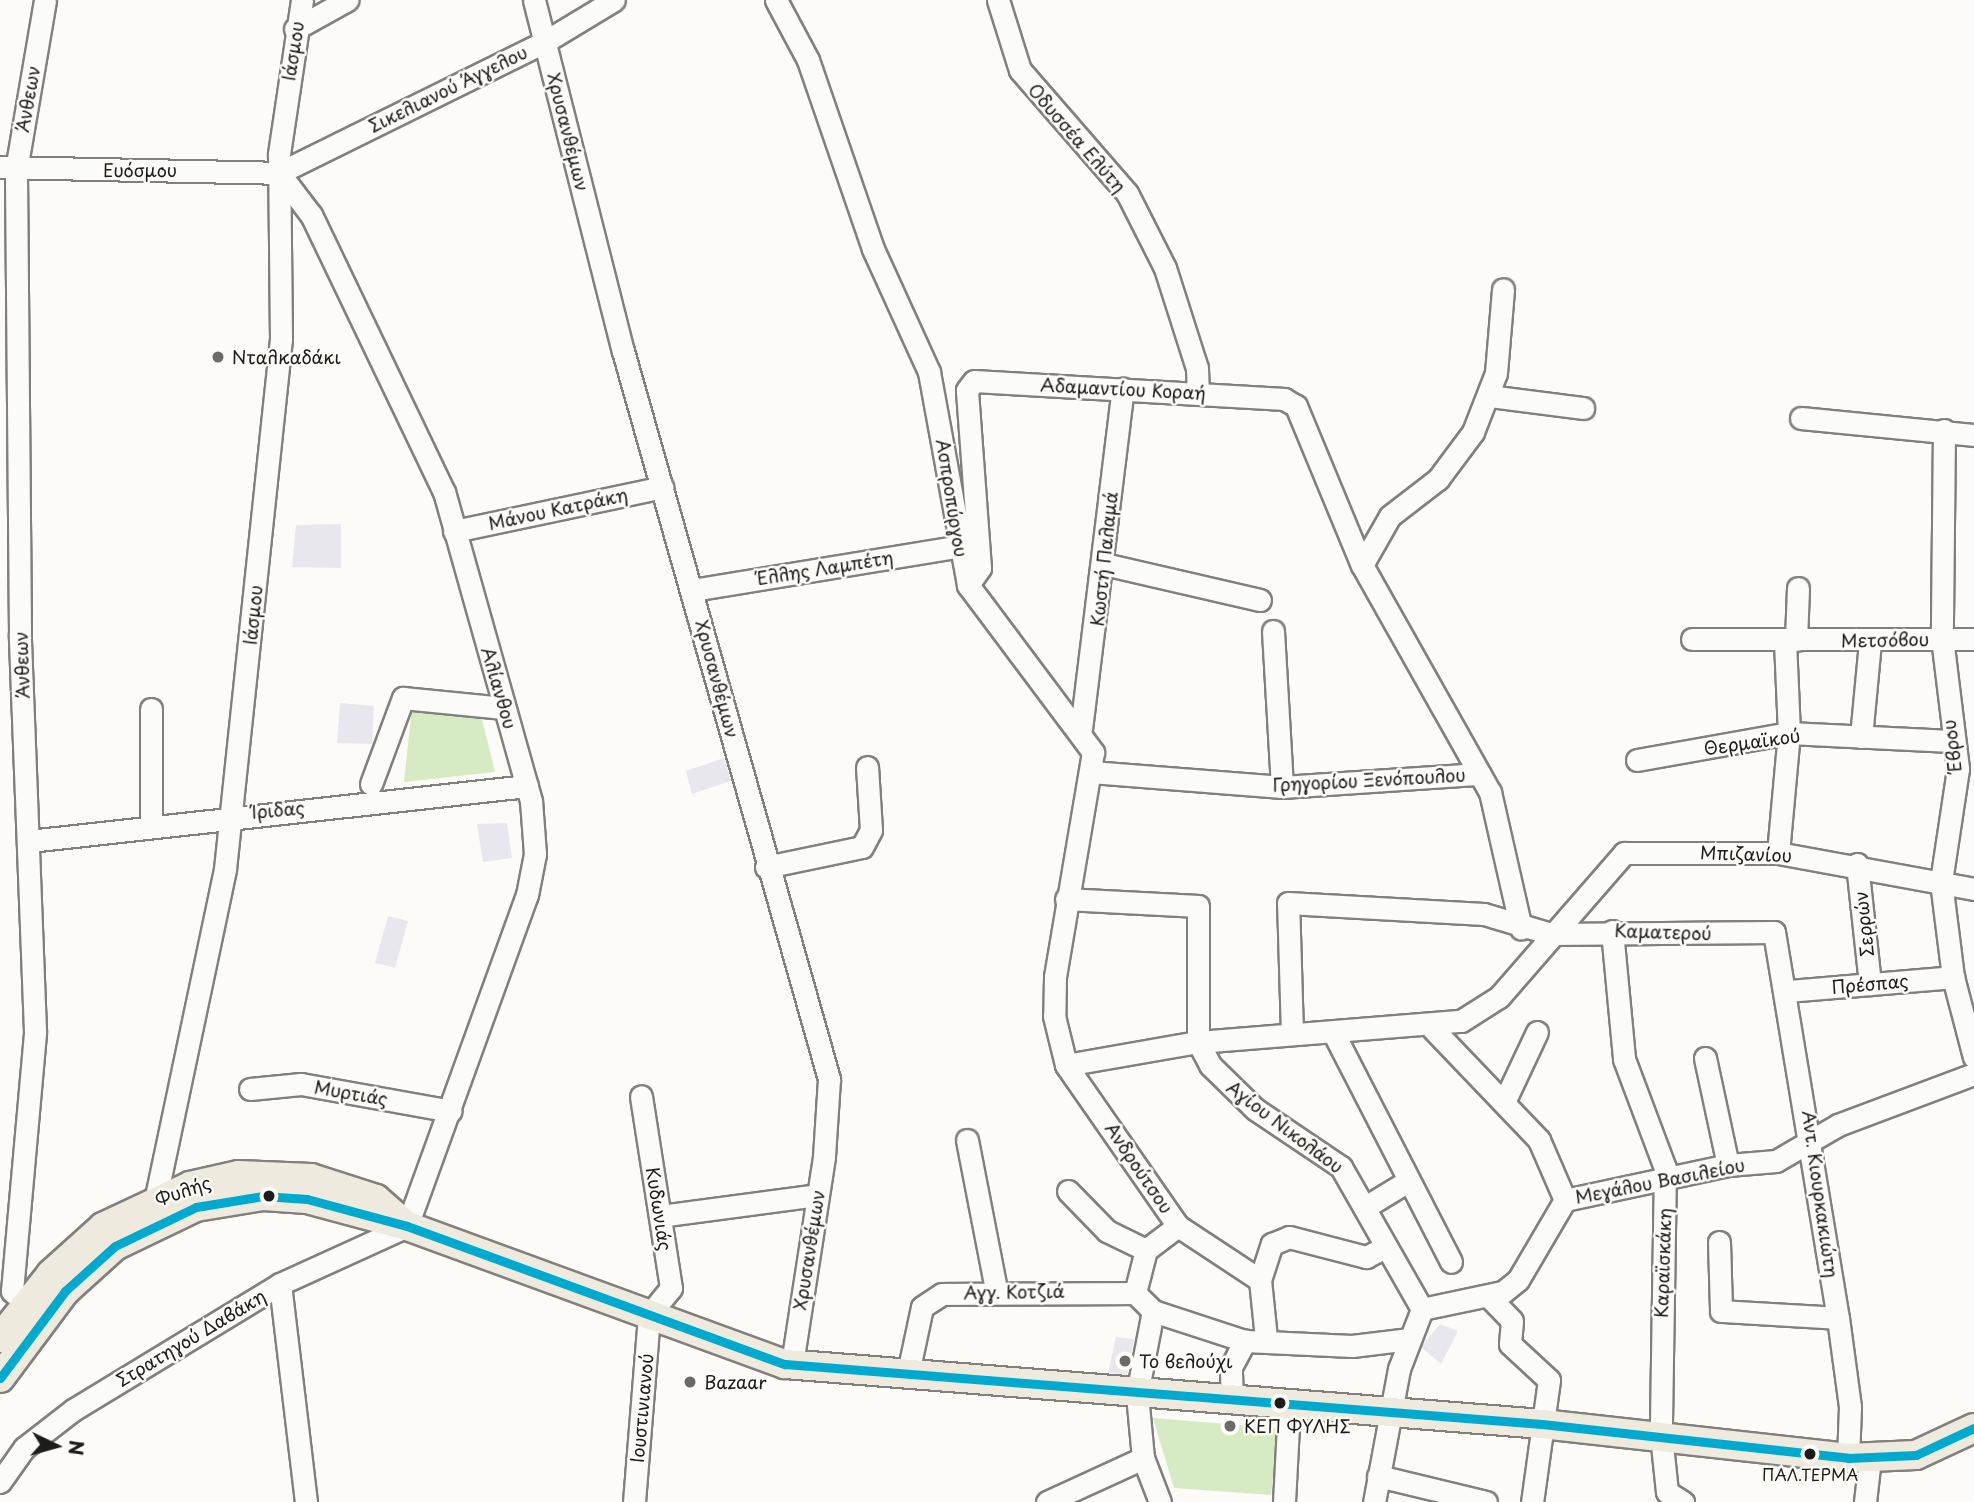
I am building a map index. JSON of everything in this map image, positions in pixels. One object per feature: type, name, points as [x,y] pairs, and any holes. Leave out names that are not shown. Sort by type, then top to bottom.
[{"type":"main road","name":"Φυλής","points":[[0,1338],[20,1301],[103,1227],[153,1213],[239,1175],[288,1175],[354,1189],[407,1226],[649,1315],[792,1364],[1138,1394],[1542,1424],[1859,1458],[1916,1455],[1974,1428]]},
{"type":"main road","name":"Φυλής","points":[[0,1378],[20,1301]]},
{"type":"street","name":"Άνθεων","points":[[20,1301],[35,1031],[8,168],[45,0]]},
{"type":"street","name":"Ιάσμου","points":[[153,1213],[181,1094],[231,814],[281,339],[279,173],[295,29],[302,0]]},
{"type":"street","points":[[295,29],[347,0]]},
{"type":"street","name":"Χρυσανθέμων","points":[[534,0],[662,487],[694,590],[766,867],[828,1079],[818,1195],[792,1364]]},
{"type":"street","name":"Σικελιανού Άγγελου","points":[[279,173],[546,41],[614,0]]},
{"type":"street","name":"Ασπροπύργου","points":[[776,0],[818,84],[873,249],[929,372],[957,547],[968,585],[1012,649],[1081,729],[1093,752],[1066,899],[1054,1016],[1066,1065]]},
{"type":"street","name":"Οδυσσέα Ελύτη","points":[[998,0],[1020,70],[1127,193],[1165,268],[1197,368],[1198,393]]},
{"type":"street","name":"Ευόσμου","points":[[8,168],[279,173]]},
{"type":"street","name":"Αλίανθου","points":[[279,173],[311,215],[444,492],[527,786],[535,854],[527,895],[451,1111],[407,1226]]},
{"type":"street","points":[[1503,289],[1489,396],[1438,479],[1390,516],[1362,565],[1480,774],[1521,929]]},
{"type":"street","name":"Αδαμαντίου Κοραή","points":[[968,585],[980,568],[967,390],[974,381],[1284,399],[1296,406],[1362,565]]},
{"type":"street","name":"Κωστή Παλαμά","points":[[1081,729],[1104,564],[1123,389]]},
{"type":"street","points":[[1489,396],[1583,408]]},
{"type":"street","points":[[1801,418],[1974,435]]},
{"type":"street","name":"Έβρου","points":[[1944,430],[1942,638],[1951,741],[1958,769],[1941,882],[1953,978],[1974,1057]]},
{"type":"street","name":"Μάνου Κατράκη","points":[[454,531],[662,487]]},
{"type":"street","name":"Έλλης Λαμπέτη","points":[[694,590],[957,547]]},
{"type":"street","points":[[1104,564],[1260,600]]},
{"type":"street","points":[[1778,853],[1789,733],[1791,640],[1798,588]]},
{"type":"street","points":[[1273,631],[1282,787]]},
{"type":"street","name":"Μετσόβου","points":[[1692,639],[1974,639]]},
{"type":"street","points":[[1861,737],[1870,641]]},
{"type":"street","points":[[371,784],[403,698],[504,708]]},
{"type":"street","points":[[150,709],[151,825]]},
{"type":"street","name":"Θερμαϊκού","points":[[1637,760],[1789,733],[1951,741]]},
{"type":"street","points":[[766,867],[862,847],[871,830],[867,766]]},
{"type":"street","name":"Γρηγορίου Ξενόπουλου","points":[[1091,772],[1282,787],[1480,774]]},
{"type":"street","name":"Ίριδας","points":[[29,841],[231,814],[527,786]]},
{"type":"street","name":"Μπιζανίου","points":[[1066,1065],[1198,1042],[1292,1034],[1432,1028],[1481,1012],[1624,853],[1778,853],[1857,864],[1974,889]]},
{"type":"street","name":"Σερρών","points":[[1857,864],[1870,984]]},
{"type":"street","points":[[1066,899],[1198,906],[1198,1042]]},
{"type":"street","name":"Καματερού","points":[[1292,1034],[1287,903],[1484,914],[1521,929],[1551,934],[1612,930],[1774,932]]},
{"type":"street","name":"Καραϊσκάκη","points":[[1612,930],[1624,1059],[1665,1182],[1661,1436],[1667,1492],[1683,1502]]},
{"type":"street","name":"Αντ. Κιουρκακιώτη","points":[[1774,932],[1788,991],[1813,1142],[1866,1502]]},
{"type":"street","name":"Πρέσπας","points":[[1788,991],[1953,978]]},
{"type":"street","points":[[1432,1028],[1505,1100],[1539,1140],[1565,1200]]},
{"type":"street","points":[[1505,1100],[1537,1032]]},
{"type":"street","points":[[1334,1034],[1451,1262]]},
{"type":"street","name":"Αγίου Νικολάου","points":[[1198,1042],[1226,1084],[1341,1167],[1367,1206],[1384,1248],[1422,1309]]},
{"type":"street","points":[[1705,1058],[1728,1165]]},
{"type":"street","name":"Ανδρούτσου","points":[[1066,1065],[1178,1226],[1260,1280]]},
{"type":"street","name":"Μεγάλου Βασιλείου","points":[[1422,1309],[1491,1299],[1518,1280],[1565,1200],[1665,1182],[1728,1165],[1776,1161],[1813,1142],[1838,1125],[1974,1074]]},
{"type":"street","name":"Μυρτιάς","points":[[250,1089],[301,1084],[451,1111]]},
{"type":"street","name":"Κυδωνιάς","points":[[642,1096],[671,1288],[649,1315]]},
{"type":"street","points":[[967,1140],[996,1289]]},
{"type":"street","points":[[1367,1206],[1409,1181]]},
{"type":"street","points":[[1068,1191],[1107,1231],[1146,1250]]},
{"type":"street","points":[[660,1216],[818,1195]]},
{"type":"street","name":"Στρατηγού Δαβάκη","points":[[0,1482],[12,1461],[46,1429],[280,1284],[407,1226]]},
{"type":"street","points":[[1178,1226],[1146,1250],[1135,1293],[1153,1311],[1256,1339],[1352,1346],[1410,1339]]},
{"type":"street","points":[[1232,1401],[1231,1367],[1256,1339],[1260,1280],[1272,1244],[1289,1237],[1367,1257],[1384,1248]]},
{"type":"street","points":[[1719,1242],[1721,1311],[1838,1318]]},
{"type":"street","points":[[280,1284],[306,1502]]},
{"type":"street","name":"Αγγ. Κοτζιά","points":[[908,1373],[922,1307],[942,1294],[996,1289],[1135,1293]]},
{"type":"street","points":[[1491,1299],[1513,1321],[1510,1344],[1549,1380],[1532,1502]]},
{"type":"street","points":[[1374,1502],[1391,1414],[1410,1339],[1422,1309]]},
{"type":"street","points":[[1153,1311],[1138,1394],[1143,1458],[1160,1502]]},
{"type":"street","name":"Ιουστινιανού","points":[[634,1502],[649,1315]]},
{"type":"street","points":[[1284,1502],[1289,1406]]},
{"type":"street","points":[[1047,1502],[1143,1458]]},
{"type":"street","points":[[1378,1476],[1486,1502]]},
{"type":"green space","points":[[412,707],[481,715],[495,772],[404,782]]},
{"type":"green space","points":[[1153,1418],[1278,1428],[1271,1495],[1174,1488]]},
{"type":"building","points":[[341,524],[341,568],[292,567],[296,525]]},
{"type":"building","points":[[340,703],[374,706],[372,744],[337,743]]},
{"type":"building","points":[[724,758],[731,781],[692,794],[686,771]]},
{"type":"building","points":[[507,823],[512,858],[483,862],[477,824]]},
{"type":"building","points":[[388,916],[408,921],[395,968],[375,963]]},
{"type":"building","points":[[1440,1324],[1458,1331],[1441,1364],[1421,1347]]},
{"type":"building","points":[[1116,1337],[1134,1339],[1127,1374],[1108,1373]]},
{"type":"transit line","points":[[0,1378],[65,1291],[115,1246],[196,1207],[263,1196],[307,1199],[407,1226],[785,1364],[1542,1424],[1848,1458],[1916,1455],[1974,1428]]},
{"type":"place","name":"Νταλκαδάκι","points":[[218,357]]},
{"type":"place","name":"Το βελούχι","points":[[1125,1361]]},
{"type":"place","name":"Bazaar","points":[[690,1382]]},
{"type":"place","name":"ΚΕΠ ΦΥΛΗΣ","points":[[1230,1426]]},
{"type":"place","name":"ΠΑΛ.ΤΕΡΜΑ","points":[[1810,1454]]}]
